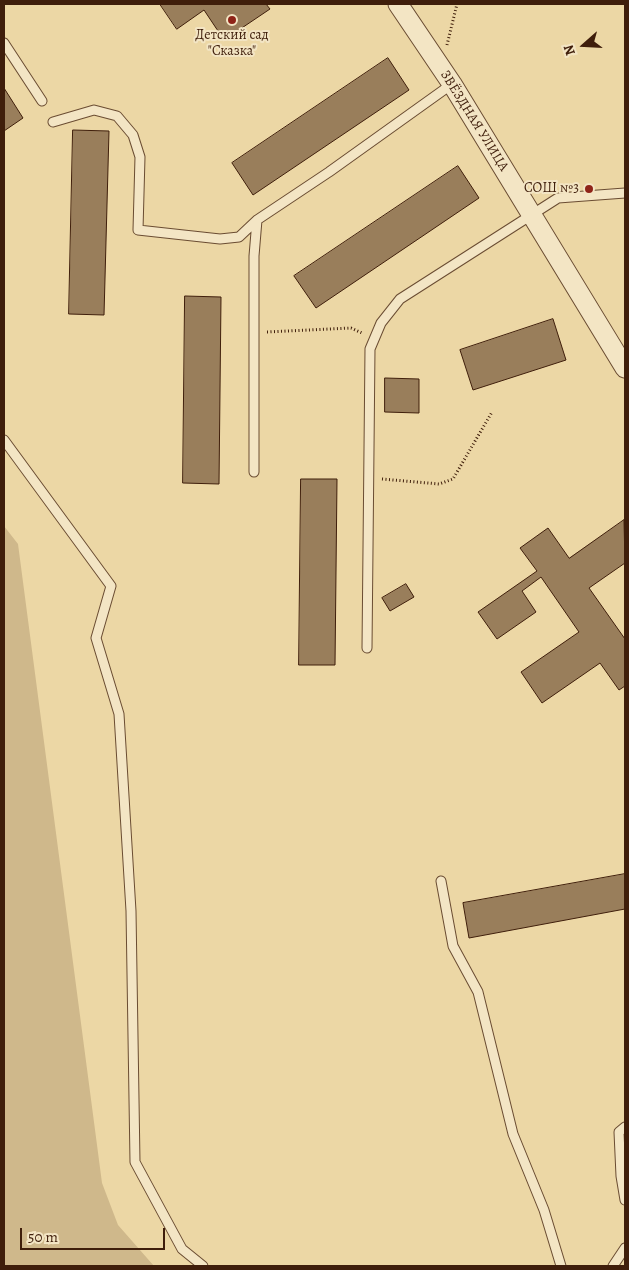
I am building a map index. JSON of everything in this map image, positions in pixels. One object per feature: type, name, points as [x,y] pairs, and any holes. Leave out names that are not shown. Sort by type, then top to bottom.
[{"type":"street","name":"ЗВЁЗДНАЯ УЛИЦА","points":[[398,4],[452,84],[625,368]]},
{"type":"lane","points":[[4,43],[42,101]]},
{"type":"lane","points":[[54,122],[94,110],[117,116],[133,135],[140,157],[138,230],[220,239],[239,237],[257,220],[329,172],[452,84]]},
{"type":"lane","points":[[367,648],[370,349],[381,323],[400,299],[558,198],[625,193]]},
{"type":"lane","points":[[254,472],[254,256],[257,220]]},
{"type":"lane","points":[[4,440],[110,586],[96,638],[119,714],[131,911],[135,1162],[182,1249],[203,1266]]},
{"type":"lane","points":[[441,881],[453,946],[478,992],[513,1134],[544,1210],[561,1266]]},
{"type":"lane","points":[[625,1127],[620,1132],[621,1176],[625,1200]]},
{"type":"lane","points":[[613,1266],[625,1248]]},
{"type":"path","points":[[445,52],[456,4]]},
{"type":"path","points":[[254,333],[351,328],[375,338]]},
{"type":"path","points":[[369,478],[439,484],[453,479],[492,412]]},
{"type":"shaded area","points":[[4,526],[18,544],[102,1183],[118,1225],[154,1266],[4,1266]]},
{"type":"building","name":"Детский сад \"Сказка\"","points":[[160,4],[266,4],[270,9],[224,40],[204,10],[177,29]]},
{"type":"building","points":[[388,58],[409,90],[253,195],[232,163]]},
{"type":"building","points":[[4,88],[23,118],[4,131]]},
{"type":"building","points":[[73,130],[109,131],[104,315],[69,314]]},
{"type":"building","points":[[458,166],[479,198],[316,308],[294,276]]},
{"type":"building","points":[[185,296],[221,297],[219,484],[183,483]]},
{"type":"building","points":[[553,319],[566,360],[473,390],[460,350]]},
{"type":"building","points":[[385,378],[419,379],[419,413],[385,412]]},
{"type":"building","points":[[301,479],[337,479],[335,665],[299,665]]},
{"type":"building","points":[[624,520],[625,563],[589,588],[625,639],[625,686],[619,690],[600,663],[542,703],[521,672],[579,632],[541,577],[522,591],[536,612],[497,639],[478,612],[537,571],[520,548],[548,528],[569,558]]},
{"type":"building","points":[[406,584],[414,597],[390,611],[382,598]]},
{"type":"building","points":[[625,874],[625,909],[469,938],[463,903]]},
{"type":"place","name":"Детский сад \"Сказка\"","points":[[232,20]]},
{"type":"place","name":"СОШ №3","points":[[589,189]]}]
